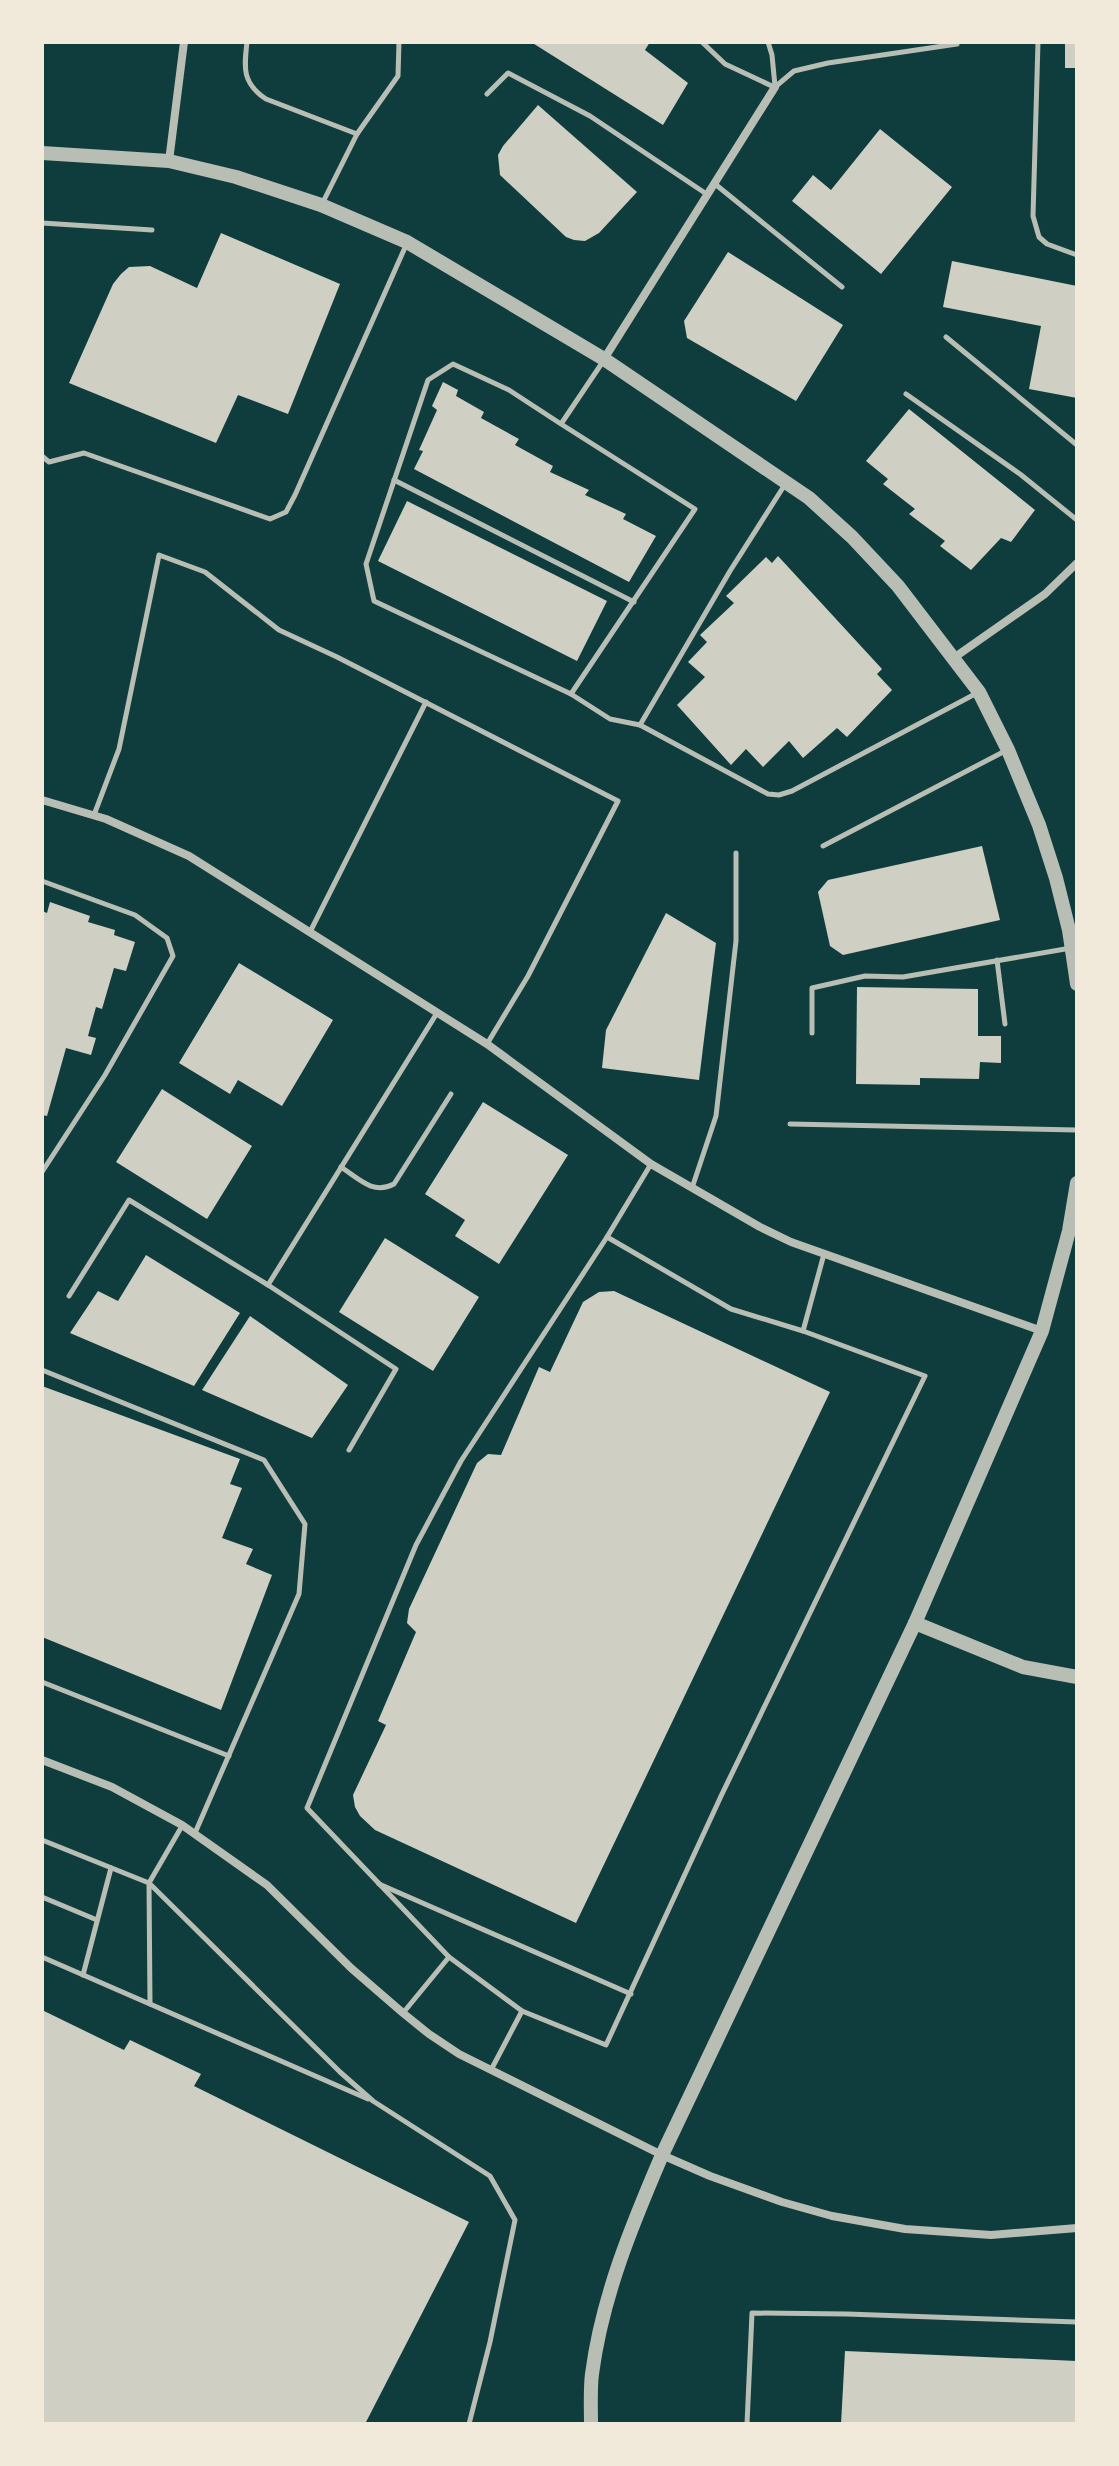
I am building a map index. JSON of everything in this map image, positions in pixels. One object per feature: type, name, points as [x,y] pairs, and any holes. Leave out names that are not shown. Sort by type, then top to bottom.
[{"type":"street","points":[[169,161],[184,42]]},
{"type":"street","points":[[604,359],[775,87]]},
{"type":"street","points":[[42,153],[169,161],[236,177],[321,205],[407,242],[604,359],[809,498],[852,537],[898,586],[979,692],[1008,750],[1039,825],[1073,929],[1071,947],[1077,984]]},
{"type":"street","points":[[955,657],[1045,594],[1077,563]]},
{"type":"street","points":[[42,800],[94,816],[189,856],[487,1044],[651,1164],[760,1227],[791,1242],[1042,1331]]},
{"type":"street","points":[[591,2424],[592,2375],[604,2311],[630,2231],[662,2155],[915,1623],[1042,1331],[1073,1231],[1077,1183]]},
{"type":"street","points":[[915,1623],[1023,1667],[1077,1677]]},
{"type":"street","points":[[42,1760],[112,1787],[195,1834],[267,1885],[351,1968],[403,2013],[459,2054],[662,2155],[782,2202],[832,2216],[905,2229],[991,2235],[1077,2228]]},
{"type":"lane","points":[[247,42],[245,64],[248,82],[254,91],[266,99],[357,134]]},
{"type":"lane","points":[[321,205],[357,134],[398,76],[399,42]]},
{"type":"lane","points":[[702,42],[725,64],[775,87]]},
{"type":"lane","points":[[768,42],[775,87]]},
{"type":"lane","points":[[1038,42],[1033,216],[1039,237],[1047,244],[1077,255]]},
{"type":"lane","points":[[775,87],[794,71],[957,44]]},
{"type":"lane","points":[[487,94],[508,73],[590,116],[709,195]]},
{"type":"lane","points":[[715,184],[842,287]]},
{"type":"lane","points":[[42,223],[152,230]]},
{"type":"lane","points":[[42,456],[49,462],[84,453],[270,519],[286,512],[407,242]]},
{"type":"lane","points":[[946,337],[1077,445]]},
{"type":"lane","points":[[561,424],[604,359]]},
{"type":"lane","points":[[571,694],[695,509],[509,390],[453,364],[428,380],[394,480],[366,564],[374,601],[571,694],[610,719],[640,725],[768,794],[792,791],[979,692]]},
{"type":"lane","points":[[906,394],[1020,474],[1077,520]]},
{"type":"lane","points":[[394,480],[634,602]]},
{"type":"lane","points":[[640,725],[787,481]]},
{"type":"lane","points":[[94,816],[119,749],[159,555],[205,572],[279,630],[618,801],[528,976],[487,1044]]},
{"type":"lane","points":[[310,932],[426,702]]},
{"type":"lane","points":[[823,846],[1008,750]]},
{"type":"lane","points":[[692,1189],[716,1116],[736,941],[736,853]]},
{"type":"lane","points":[[42,881],[135,915],[167,938],[173,956],[105,1075],[42,1172]]},
{"type":"lane","points":[[812,1033],[812,988],[865,976],[903,977],[1071,947]]},
{"type":"lane","points":[[997,960],[1005,1024]]},
{"type":"lane","points":[[268,1285],[437,1013]]},
{"type":"lane","points":[[341,1167],[374,1188],[384,1189],[394,1184],[451,1094]]},
{"type":"lane","points":[[790,1124],[1077,1130]]},
{"type":"lane","points":[[607,1237],[731,1309],[803,1331],[925,1376],[722,1794],[606,2045],[522,2011],[449,1957],[307,1808],[416,1545],[461,1461],[651,1164]]},
{"type":"lane","points":[[69,1296],[129,1200],[268,1285],[396,1369],[349,1450]]},
{"type":"lane","points":[[803,1331],[824,1253]]},
{"type":"lane","points":[[42,1370],[264,1460],[305,1524],[299,1594],[195,1834]]},
{"type":"lane","points":[[42,1682],[229,1756]]},
{"type":"lane","points":[[150,2004],[149,1883],[182,1825]]},
{"type":"lane","points":[[42,1840],[149,1883],[373,2101],[490,2176],[515,2220],[490,2342],[469,2424]]},
{"type":"lane","points":[[83,1975],[111,1868]]},
{"type":"lane","points":[[376,1883],[631,1994]]},
{"type":"lane","points":[[42,1897],[97,1920]]},
{"type":"lane","points":[[42,1957],[373,2101]]},
{"type":"lane","points":[[403,2013],[449,1957]]},
{"type":"lane","points":[[491,2070],[522,2011]]},
{"type":"lane","points":[[747,2424],[752,2313],[1077,2322]]},
{"type":"building","points":[[531,42],[650,42],[645,50],[688,83],[663,125]]},
{"type":"building","points":[[1065,42],[1077,42],[1077,68],[1065,68]]},
{"type":"building","points":[[538,105],[637,192],[599,233],[585,241],[566,237],[500,175],[498,155]]},
{"type":"building","points":[[880,129],[952,187],[881,274],[792,201],[813,175],[831,190]]},
{"type":"building","points":[[221,233],[340,284],[288,414],[238,395],[216,443],[69,383],[113,284],[121,274],[129,267],[150,266],[197,288]]},
{"type":"building","points":[[728,252],[843,325],[796,401],[687,338],[684,321]]},
{"type":"building","points":[[952,261],[1077,286],[1077,398],[1029,389],[1041,326],[943,307]]},
{"type":"building","points":[[443,382],[458,390],[456,396],[484,412],[481,418],[519,439],[515,445],[553,466],[550,472],[589,490],[585,495],[626,514],[623,519],[656,536],[629,582],[414,469],[437,410],[432,406]]},
{"type":"building","points":[[909,409],[1035,510],[1011,542],[1001,538],[971,570],[940,546],[945,541],[909,514],[915,509],[883,484],[888,479],[866,461]]},
{"type":"building","points":[[407,501],[607,601],[577,661],[378,561]]},
{"type":"building","points":[[778,556],[882,669],[877,674],[892,690],[847,737],[837,728],[803,758],[789,741],[763,767],[746,749],[731,765],[677,705],[705,677],[688,662],[707,642],[700,635],[734,603],[726,596],[766,557],[772,563]]},
{"type":"building","points":[[982,846],[1000,920],[843,955],[830,946],[818,892],[828,880]]},
{"type":"building","points":[[50,902],[90,916],[88,922],[115,930],[114,935],[135,942],[126,971],[114,968],[102,1009],[96,1007],[88,1036],[96,1038],[91,1055],[66,1048],[47,1116],[42,1115],[42,911],[47,913]]},
{"type":"building","points":[[666,913],[716,943],[699,1080],[602,1068],[606,1030]]},
{"type":"building","points":[[239,963],[333,1020],[282,1106],[238,1080],[230,1094],[179,1063]]},
{"type":"building","points":[[857,987],[978,989],[978,1036],[1001,1036],[1001,1063],[980,1062],[979,1079],[920,1078],[920,1085],[856,1084]]},
{"type":"building","points":[[162,1089],[252,1146],[207,1219],[116,1162]]},
{"type":"building","points":[[483,1102],[568,1155],[499,1264],[455,1236],[465,1220],[425,1194]]},
{"type":"building","points":[[385,1238],[479,1297],[433,1371],[339,1312]]},
{"type":"building","points":[[146,1255],[240,1313],[194,1386],[70,1333],[98,1291],[118,1301]]},
{"type":"building","points":[[614,1291],[830,1392],[576,1923],[375,1830],[360,1816],[353,1795],[386,1725],[378,1721],[416,1632],[407,1623],[409,1609],[477,1463],[488,1454],[501,1455],[539,1367],[550,1372],[583,1302],[599,1292]]},
{"type":"building","points":[[250,1316],[348,1385],[312,1438],[202,1390]]},
{"type":"building","points":[[42,1386],[240,1459],[230,1484],[242,1488],[222,1538],[253,1549],[246,1564],[272,1575],[221,1710],[42,1637]]},
{"type":"building","points":[[42,2010],[124,2050],[130,2040],[201,2074],[194,2086],[469,2222],[365,2424],[42,2424]]},
{"type":"building","points":[[845,2351],[1077,2361],[1077,2424],[841,2424]]}]
